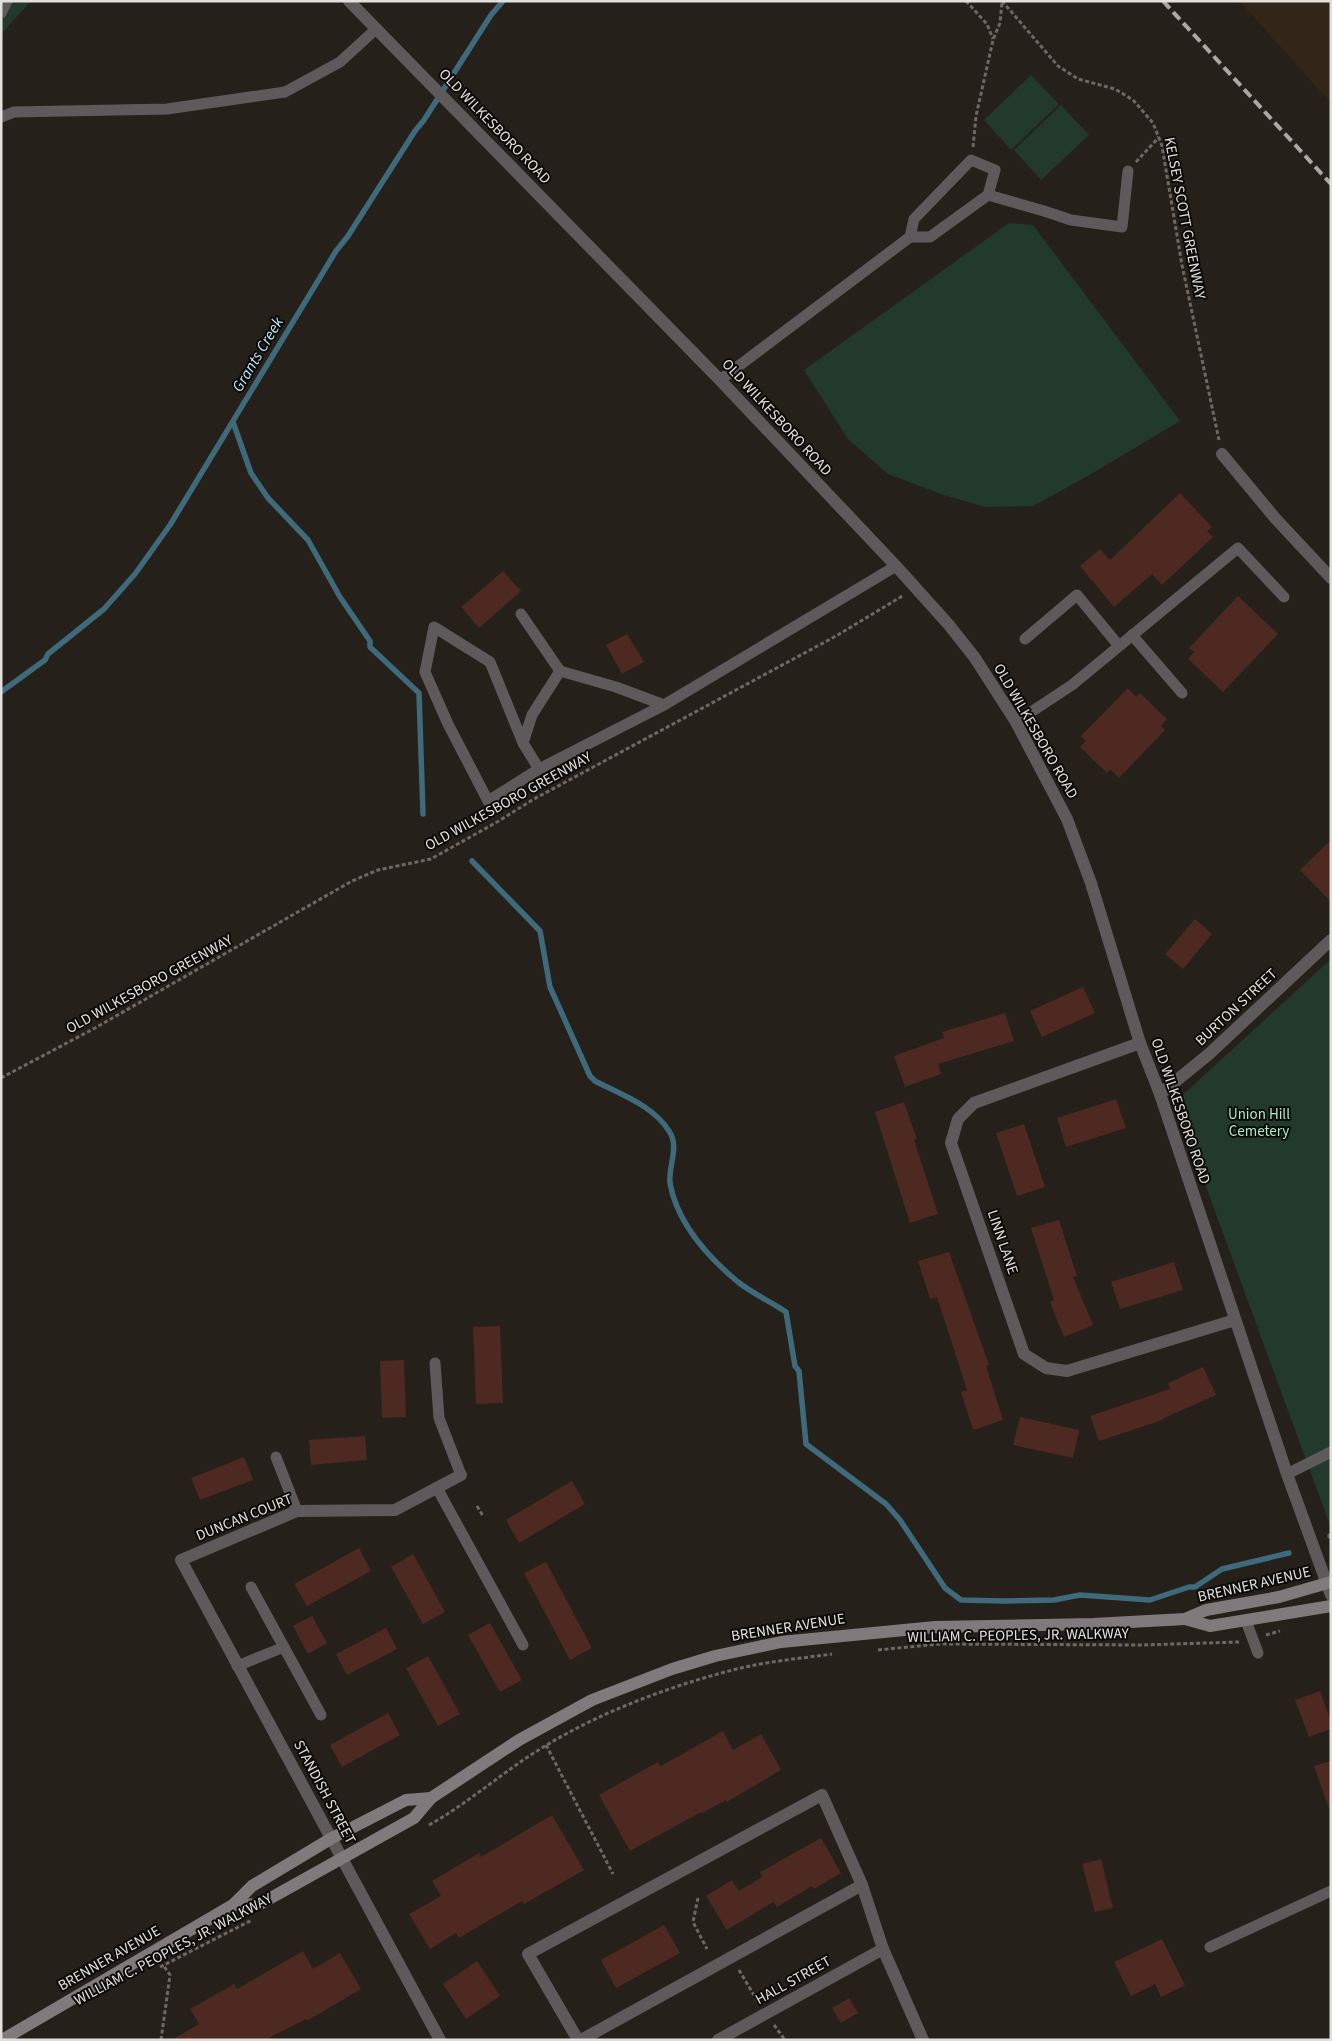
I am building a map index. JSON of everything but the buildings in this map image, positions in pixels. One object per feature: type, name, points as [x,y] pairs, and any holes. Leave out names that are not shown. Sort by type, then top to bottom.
[{"type":"street","name":"OLD WILKESBORO ROAD","points":[[350,1],[720,380],[896,566],[949,625],[975,658],[1016,722],[1067,819],[1091,884],[1140,1042],[1160,1094],[1287,1474],[1329,1586]]},
{"type":"street","points":[[1222,454],[1275,518],[1331,578]]},
{"type":"street","name":"BURTON STREET","points":[[1160,1094],[1209,1054],[1331,940]]},
{"type":"street","name":"LINN LANE","points":[[1140,1042],[974,1104],[958,1119],[951,1143],[1024,1354],[1046,1368],[1067,1371],[1235,1320]]},
{"type":"street","name":"DUNCAN COURT","points":[[181,1560],[297,1511],[395,1510],[461,1475]]},
{"type":"street","name":"STANDISH STREET","points":[[181,1560],[440,2040]]},
{"type":"street","name":"BRENNER AVENUE","points":[[1185,1619],[1206,1610],[1329,1586]]},
{"type":"street","name":"BRENNER AVENUE","points":[[233,1905],[260,1904],[414,1818],[431,1798],[519,1740],[592,1700],[672,1669],[715,1656],[781,1642],[925,1627],[1122,1623],[1185,1619],[1210,1626],[1331,1606]]},
{"type":"street","points":[[862,1885],[580,2040],[528,1954],[822,1795],[862,1885],[883,1949],[923,2040]]},
{"type":"street","name":"BRENNER AVENUE","points":[[2,2040],[233,1905],[252,1886],[332,1838],[406,1800],[431,1798]]},
{"type":"street","name":"HALL STREET","points":[[718,2040],[883,1949]]},
{"type":"lane","points":[[1,13],[7,1]]},
{"type":"lane","points":[[1,117],[14,112],[167,109],[285,92],[340,62],[376,29]]},
{"type":"lane","points":[[720,380],[910,237],[930,238],[988,195],[995,170],[971,160],[914,219],[910,237]]},
{"type":"lane","points":[[988,195],[1071,220],[1122,227],[1128,171]]},
{"type":"lane","points":[[1016,722],[1072,685],[1238,548],[1284,597]]},
{"type":"lane","points":[[539,770],[523,743],[490,662],[434,626],[425,672],[448,724],[488,801],[539,770],[664,705],[896,566]]},
{"type":"lane","points":[[1025,639],[1078,595],[1119,646]]},
{"type":"lane","points":[[521,614],[560,671],[616,687],[664,705]]},
{"type":"lane","points":[[1132,635],[1182,693]]},
{"type":"lane","points":[[523,743],[532,715],[560,671]]},
{"type":"lane","points":[[435,1363],[439,1418],[461,1475]]},
{"type":"lane","points":[[1287,1474],[1331,1452]]},
{"type":"lane","points":[[276,1456],[297,1511]]},
{"type":"lane","points":[[437,1488],[523,1645]]},
{"type":"lane","points":[[250,1587],[321,1715]]},
{"type":"lane","points":[[1246,1620],[1258,1653]]},
{"type":"lane","points":[[238,1666],[284,1647]]},
{"type":"lane","points":[[1210,1948],[1331,1891]]},
{"type":"path","points":[[966,1],[987,24],[993,40]]},
{"type":"path","name":"KELSEY SCOTT GREENWAY","points":[[971,160],[976,116],[993,40],[1000,23],[1002,1]]},
{"type":"path","name":"KELSEY SCOTT GREENWAY","points":[[1002,1],[1058,66],[1078,79],[1115,89],[1134,101],[1153,123],[1159,136],[1182,265],[1222,454]]},
{"type":"path","points":[[1128,171],[1159,136]]},
{"type":"path","name":"OLD WILKESBORO GREENWAY","points":[[1,1078],[95,1028],[352,881],[378,870],[431,859],[534,799],[836,636],[916,589]]},
{"type":"path","points":[[477,1506],[483,1516]]},
{"type":"path","name":"WILLIAM C. PEOPLES, JR. WALKWAY","points":[[872,1650],[940,1644],[1141,1645],[1241,1642],[1281,1631]]},
{"type":"path","points":[[424,1828],[453,1811],[546,1746],[604,1716],[674,1688],[745,1667],[836,1654]]},
{"type":"path","points":[[546,1746],[613,1874]]},
{"type":"path","points":[[698,1898],[693,1922],[707,1949]]},
{"type":"path","name":"WILLIAM C. PEOPLES, JR. WALKWAY","points":[[155,1970],[254,1919]]},
{"type":"path","points":[[161,2040],[170,1975],[163,1966]]},
{"type":"path","points":[[739,1969],[758,2002]]},
{"type":"path","points":[[772,2022],[785,2040]]},
{"type":"shaded area","points":[[1239,1],[1331,1],[1331,103]]},
{"type":"green space","points":[[1,1],[31,1],[1,34]]},
{"type":"green space","points":[[1031,75],[1059,104],[1011,150],[984,120]]},
{"type":"green space","points":[[1061,105],[1089,135],[1041,180],[1014,150]]},
{"type":"green space","points":[[1009,223],[1033,225],[1180,421],[1033,506],[985,507],[944,495],[888,474],[848,439],[804,370]]},
{"type":"green space","name":"Union Hill Cemetery","points":[[1331,959],[1331,1528],[1175,1102]]},
{"type":"waterway","name":"Grants Creek","points":[[1,692],[45,660],[48,654],[104,609],[135,574],[170,525],[336,251],[348,236],[491,15],[503,1]]},
{"type":"waterway","points":[[233,422],[251,473],[268,498],[308,540],[340,597],[370,641],[370,647],[419,693],[423,814]]},
{"type":"waterway","points":[[472,861],[540,931],[550,987],[590,1076],[595,1081],[655,1114],[669,1131],[674,1143],[670,1183],[679,1212],[695,1238],[716,1262],[738,1282],[786,1312],[795,1366],[799,1371],[806,1444],[886,1504],[900,1520],[945,1588],[961,1600],[1054,1600],[1080,1595],[1150,1600],[1189,1587],[1195,1587],[1222,1569],[1289,1553]]},
{"type":"railway","points":[[1163,1],[1331,184]]}]
